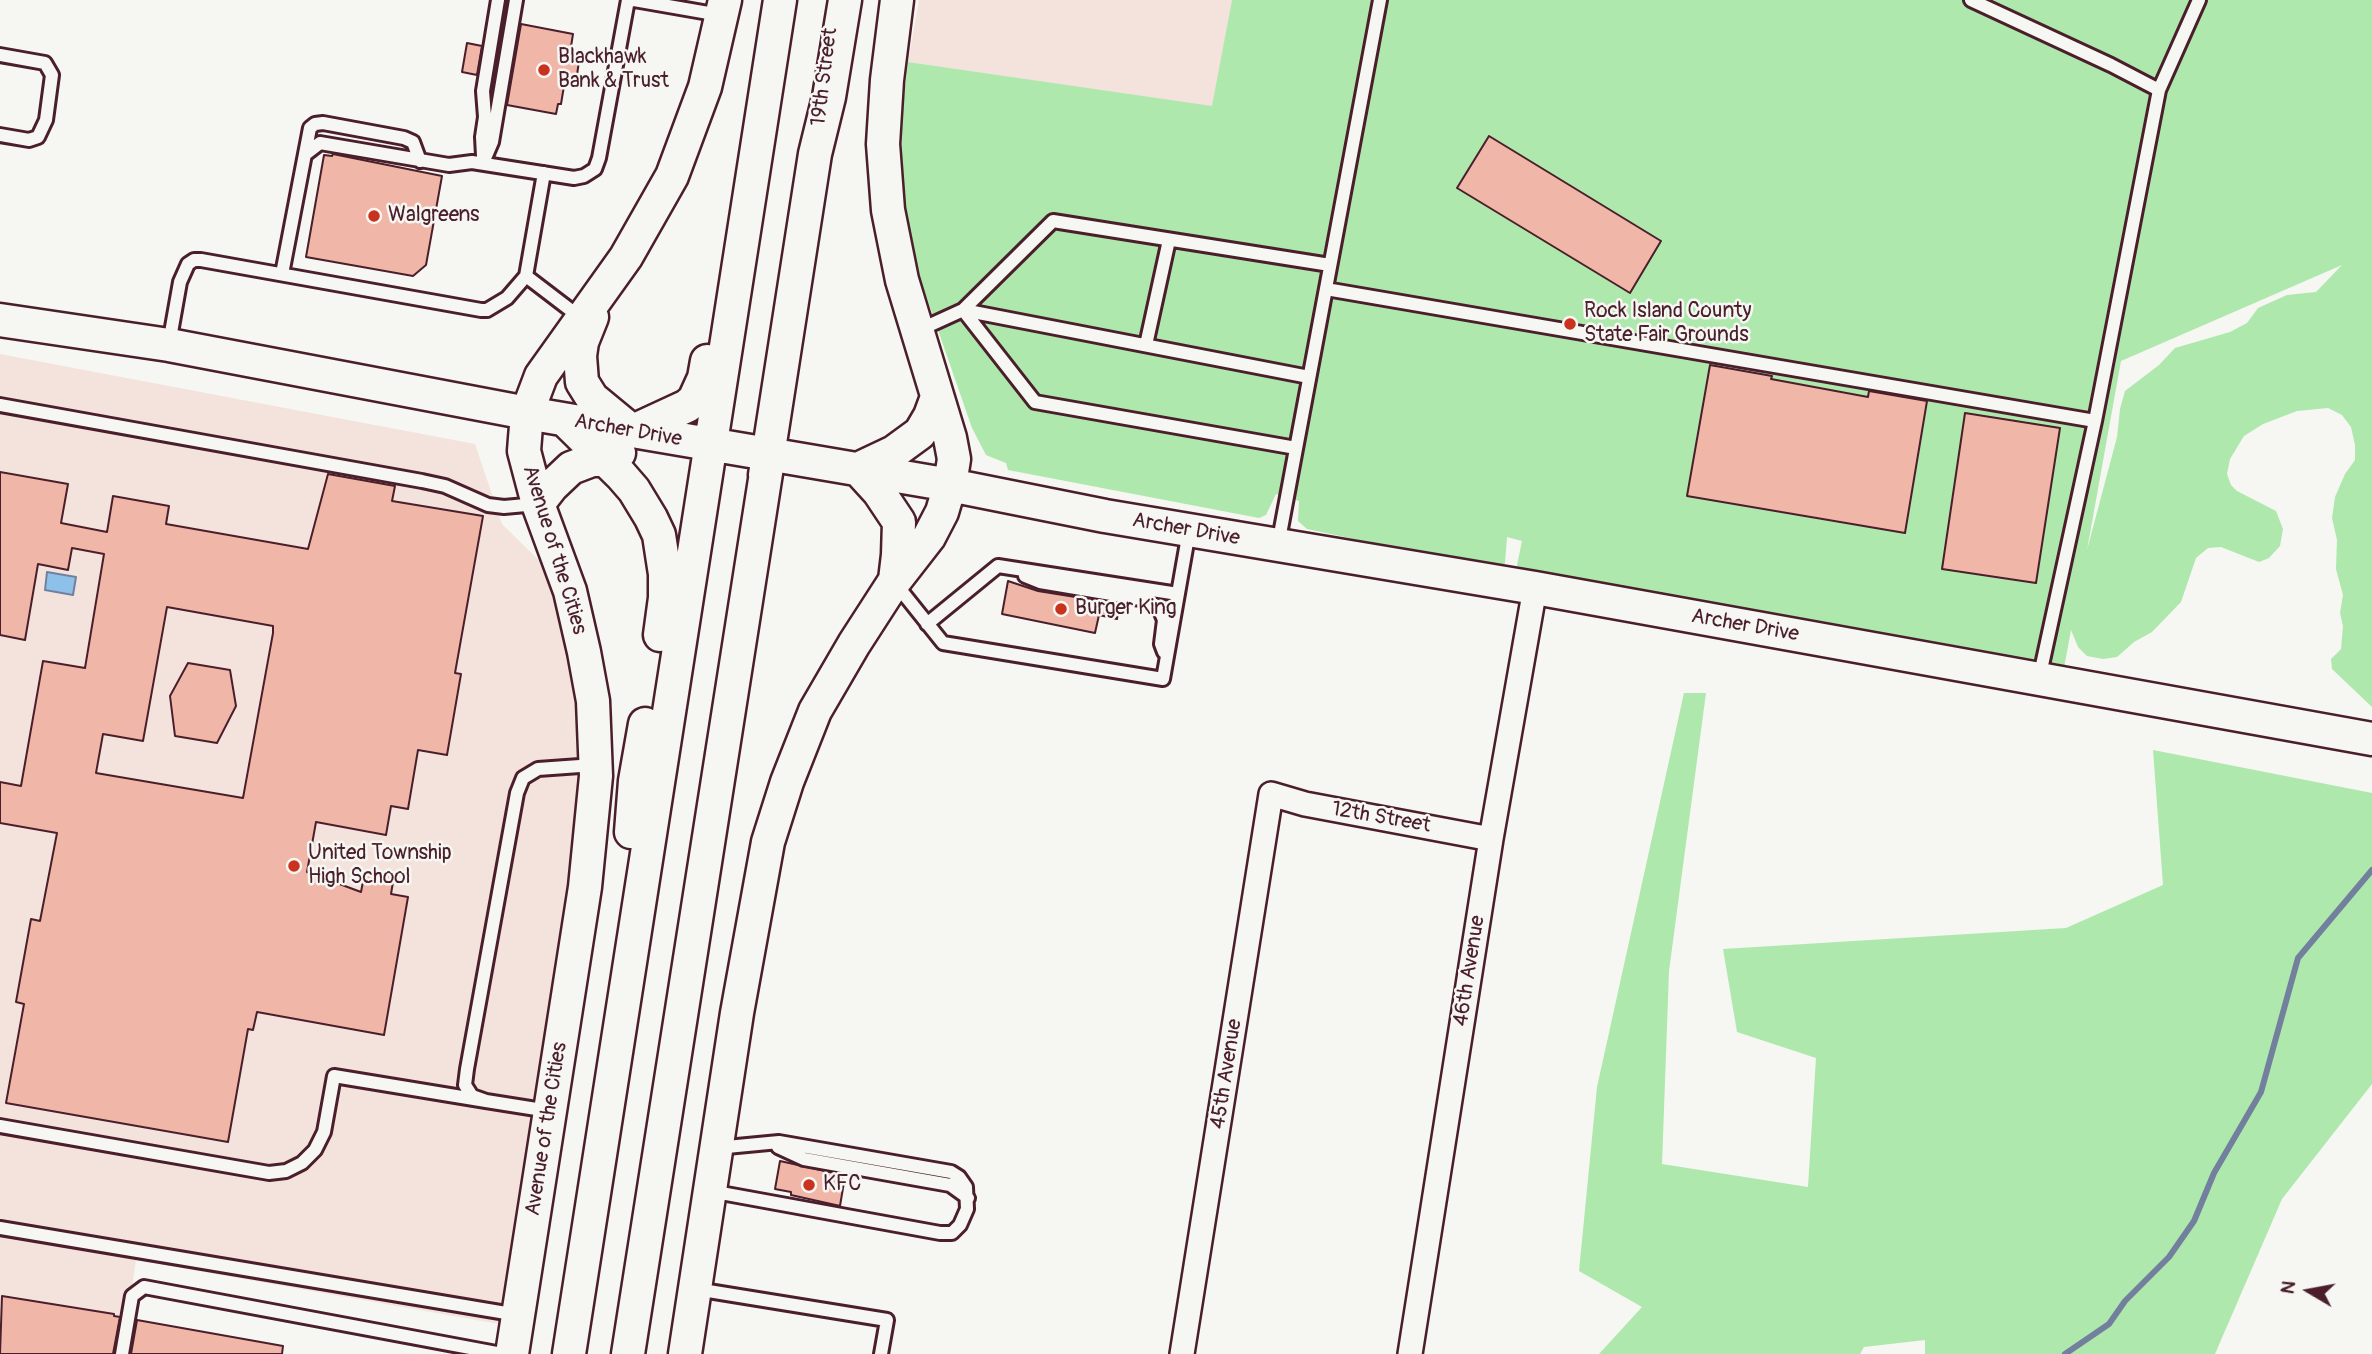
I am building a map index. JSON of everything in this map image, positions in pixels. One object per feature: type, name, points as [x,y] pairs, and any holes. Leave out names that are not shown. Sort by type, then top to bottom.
[{"type":"street","points":[[538,504],[571,468],[592,460],[604,460],[694,400],[704,378],[744,131],[778,0]]},
{"type":"street","points":[[569,1354],[778,0]]},
{"type":"street","name":"19th Street","points":[[815,154],[821,89],[835,0]]},
{"type":"street","points":[[628,1354],[815,154],[829,97],[845,0]]},
{"type":"street","points":[[685,1354],[737,1013],[768,842],[815,711],[894,582],[929,537],[942,512],[954,460],[892,238],[883,144],[887,80],[897,0]]},
{"type":"street","name":"Avenue of the Cities","points":[[512,1354],[585,887],[595,765],[593,701],[584,652],[570,591],[538,504],[524,451],[527,414],[541,376],[626,257],[672,176],[705,87],[724,8]]},
{"type":"street","points":[[602,291],[582,342],[579,370],[582,382],[592,398],[645,433]]},
{"type":"street","name":"Archer Drive","points":[[0,320],[169,345],[527,414],[950,485],[1105,516],[1535,589],[2372,739]]},
{"type":"street","points":[[894,582],[899,522],[879,492],[858,469],[894,452],[920,433],[937,397]]},
{"type":"street","points":[[565,420],[634,490],[659,535],[665,574],[662,625],[632,811],[624,1006]]},
{"type":"street","points":[[705,867],[761,501]]},
{"type":"street","name":"46th Avenue","points":[[1410,1354],[1491,839],[1535,589]]},
{"type":"street","name":"12th Street","points":[[1271,794],[1305,804],[1491,839]]},
{"type":"street","name":"45th Avenue","points":[[1182,1354],[1271,794]]},
{"type":"lane","points":[[490,111],[477,91],[477,81],[491,0]]},
{"type":"lane","points":[[490,111],[483,92],[498,0]]},
{"type":"lane","points":[[483,163],[492,142],[491,89],[508,0]]},
{"type":"lane","points":[[490,111],[516,0]]},
{"type":"lane","points":[[307,153],[320,143],[449,165],[472,162],[574,178],[584,176],[594,169],[599,158],[628,0]]},
{"type":"lane","points":[[634,0],[724,8]]},
{"type":"lane","points":[[1278,545],[1380,0]]},
{"type":"lane","points":[[1971,0],[2159,90]]},
{"type":"lane","points":[[2039,679],[2095,421],[2159,90],[2199,0]]},
{"type":"lane","points":[[0,55],[45,63],[52,75],[46,120],[38,138],[29,140],[0,135]]},
{"type":"lane","points":[[282,274],[310,128],[323,123],[404,138],[413,142],[420,161]]},
{"type":"lane","points":[[169,345],[180,282],[188,264],[194,260],[487,310],[507,298],[526,276],[544,173]]},
{"type":"lane","points":[[917,331],[962,310],[1053,221],[1330,265]]},
{"type":"lane","points":[[1146,345],[1169,240]]},
{"type":"lane","points":[[526,276],[582,319]]},
{"type":"lane","points":[[1326,289],[2095,421]]},
{"type":"lane","points":[[962,310],[1309,377]]},
{"type":"lane","points":[[962,310],[1035,402],[1296,448]]},
{"type":"lane","points":[[0,405],[422,481],[445,486],[488,505],[504,508],[538,504]]},
{"type":"lane","points":[[894,582],[943,643],[1163,679],[1189,531]]},
{"type":"lane","points":[[928,624],[998,566],[1178,594]]},
{"type":"lane","points":[[998,566],[1040,582],[1147,600],[1159,608],[1164,620],[1161,645],[1166,659]]},
{"type":"lane","points":[[486,1101],[472,1096],[465,1085],[517,793],[523,778],[538,769],[595,765]]},
{"type":"lane","points":[[0,1125],[269,1173],[286,1171],[302,1163],[315,1150],[324,1132],[334,1076],[550,1112]]},
{"type":"lane","points":[[710,1191],[940,1233],[952,1233],[966,1214],[966,1187],[959,1177],[951,1172],[779,1142],[716,1148]]},
{"type":"lane","points":[[0,1228],[518,1315]]},
{"type":"lane","points":[[122,1354],[132,1296],[144,1287],[502,1354]]},
{"type":"lane","points":[[695,1289],[887,1320],[881,1354]]},
{"type":"shaded area","points":[[919,0],[1232,0],[1213,107],[908,62]]},
{"type":"shaded area","name":"United Township High School","points":[[0,354],[475,444],[502,524],[570,591],[593,701],[516,1327],[136,1260],[122,1354],[0,1354]]},
{"type":"green space","name":"Rock Island County State Fair Grounds","points":[[1232,0],[2372,0],[2372,707],[2332,669],[2331,659],[2341,649],[2343,626],[2340,613],[2343,595],[2336,569],[2337,540],[2332,518],[2335,497],[2345,474],[2355,460],[2355,445],[2351,427],[2342,415],[2328,408],[2297,411],[2263,424],[2244,436],[2230,459],[2227,474],[2231,485],[2237,491],[2276,511],[2283,529],[2280,546],[2269,558],[2259,562],[2221,547],[2208,548],[2196,558],[2181,602],[2152,632],[2134,642],[2117,657],[2103,659],[2087,656],[2078,647],[2071,630],[2064,668],[1523,575],[1517,565],[1522,541],[1507,537],[1505,563],[1499,570],[1307,529],[1298,521],[1299,501],[1276,494],[1266,515],[1259,518],[1008,470],[1006,463],[986,455],[972,428],[915,264],[903,196],[901,155],[902,112],[908,62],[1212,106]],"holes":[[[2342,265],[2316,292],[2287,295],[2258,308],[2247,323],[2230,332],[2175,348],[2159,365],[2125,391],[2117,437],[2087,550],[2121,361]]]},
{"type":"green space","points":[[1684,693],[1706,693],[1669,971],[1662,1164],[1808,1187],[1816,1058],[1737,1032],[1723,949],[2066,928],[2163,885],[2153,750],[2372,793],[2372,1084],[2282,1199],[2215,1354],[1925,1354],[1925,1340],[1864,1347],[1860,1354],[1599,1354],[1642,1307],[1579,1271],[1597,1087]]},
{"type":"water","points":[[47,572],[76,577],[73,595],[45,590]]},
{"type":"building","name":"Blackhawk Bank & Trust","points":[[521,24],[573,34],[569,59],[579,61],[576,82],[565,80],[561,104],[558,104],[556,114],[507,105]]},
{"type":"building","points":[[467,43],[482,46],[477,75],[462,72]]},
{"type":"building","points":[[1489,136],[1661,241],[1630,293],[1457,188]]},
{"type":"building","name":"Walgreens","points":[[333,154],[442,176],[426,265],[413,276],[306,257],[324,155]]},
{"type":"building","points":[[1710,365],[1868,397],[1869,391],[1927,401],[1905,533],[1687,496]]},
{"type":"building","points":[[1965,413],[2060,428],[2036,583],[1942,569]]},
{"type":"building","points":[[0,472],[68,484],[61,523],[107,532],[113,496],[169,506],[166,524],[308,549],[328,474],[395,486],[392,501],[483,516],[455,673],[461,674],[447,755],[418,750],[408,809],[391,806],[386,835],[316,822],[307,872],[361,892],[365,871],[394,876],[391,894],[408,897],[384,1035],[257,1012],[253,1030],[248,1029],[228,1142],[6,1103],[24,1004],[16,1002],[31,919],[40,921],[57,833],[0,823],[0,782],[21,786],[43,661],[85,668],[104,554],[72,548],[68,570],[38,564],[25,640],[0,635]],"holes":[[[167,607],[273,626],[243,798],[96,773],[103,734],[143,741]]]},
{"type":"building","name":"Burger King","points":[[1008,581],[1038,591],[1119,604],[1117,619],[1099,615],[1095,633],[1002,614]]},
{"type":"building","points":[[188,663],[230,670],[236,706],[217,743],[175,736],[170,696]]},
{"type":"building","name":"KFC","points":[[780,1161],[843,1175],[840,1206],[775,1189]]},
{"type":"building","points":[[2,1296],[120,1317],[113,1354],[0,1354]]},
{"type":"building","points":[[137,1320],[283,1346],[282,1354],[131,1354]]},
{"type":"waterway","points":[[2065,1354],[2109,1324],[2125,1301],[2169,1257],[2194,1221],[2214,1173],[2261,1092],[2298,958],[2372,870]]},
{"type":"place","name":"Blackhawk Bank & Trust","points":[[544,70]]},
{"type":"place","name":"Walgreens","points":[[374,216]]},
{"type":"place","name":"Rock Island County State Fair Grounds","points":[[1570,324]]},
{"type":"place","name":"Burger King","points":[[1061,609]]},
{"type":"place","name":"United Township High School","points":[[294,866]]},
{"type":"place","name":"KFC","points":[[809,1185]]}]
